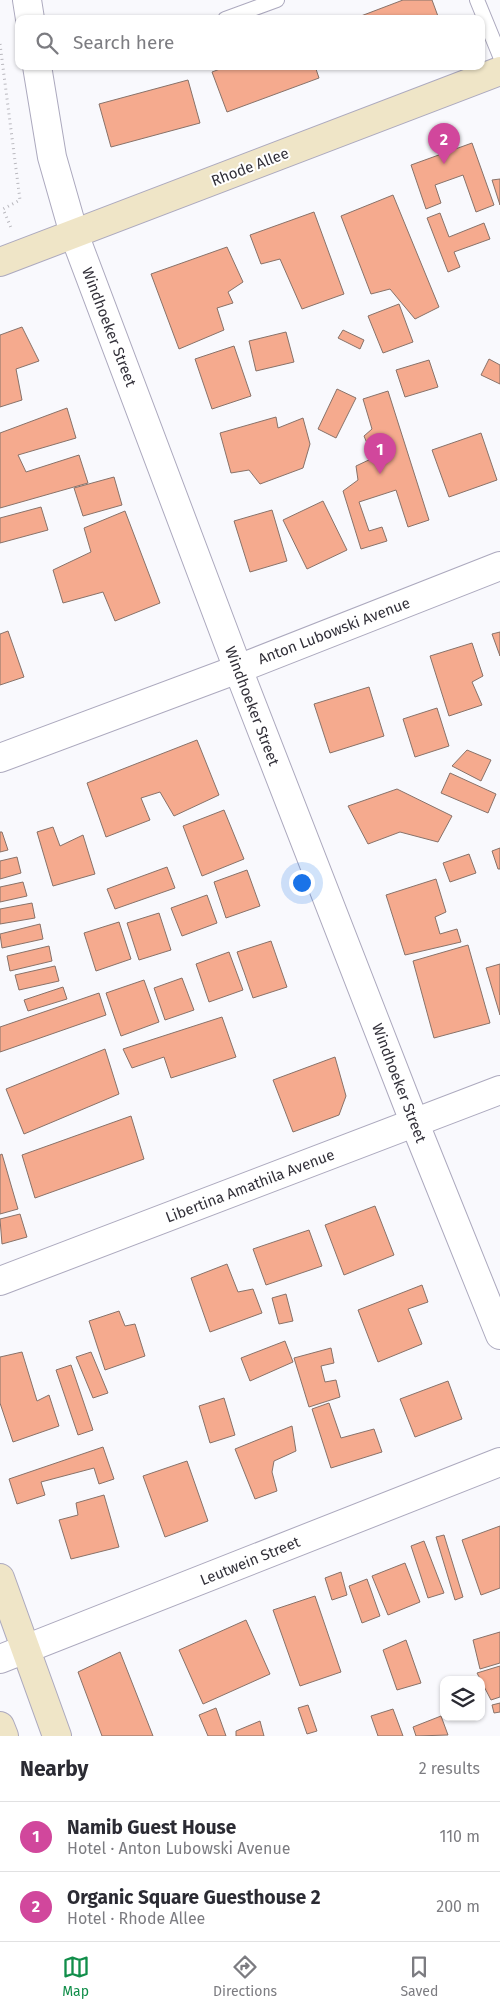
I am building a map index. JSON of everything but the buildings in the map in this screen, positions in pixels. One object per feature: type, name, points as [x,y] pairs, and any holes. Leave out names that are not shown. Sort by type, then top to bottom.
[{"type":"main road","name":"Rhode Allee","points":[[11,258],[500,71]]},
{"type":"main road","points":[[0,1578],[57,1736]]},
{"type":"main road","points":[[0,1726],[4,1736]]},
{"type":"street","points":[[27,0],[29,15]]},
{"type":"street","name":"Windhoeker Street","points":[[38,70],[52,157],[74,234],[238,669],[415,1124],[500,1335]]},
{"type":"street","name":"Anton Lubowski Avenue","points":[[0,758],[238,669],[500,566]]},
{"type":"street","name":"Libertina Amathila Avenue","points":[[0,1281],[500,1090]]},
{"type":"street","name":"Leutwein Street","points":[[0,1659],[500,1462]]},
{"type":"lane","points":[[236,15],[276,0]]},
{"type":"lane","points":[[477,0],[483,15]]},
{"type":"lane","points":[[485,19],[500,56]]},
{"type":"path","points":[[0,44],[20,200],[2,210],[11,258]]},
{"type":"place","name":"Organic Square Guesthouse 2","points":[[444,164]]},
{"type":"place","name":"Namib Guest House","points":[[380,474]]}]
